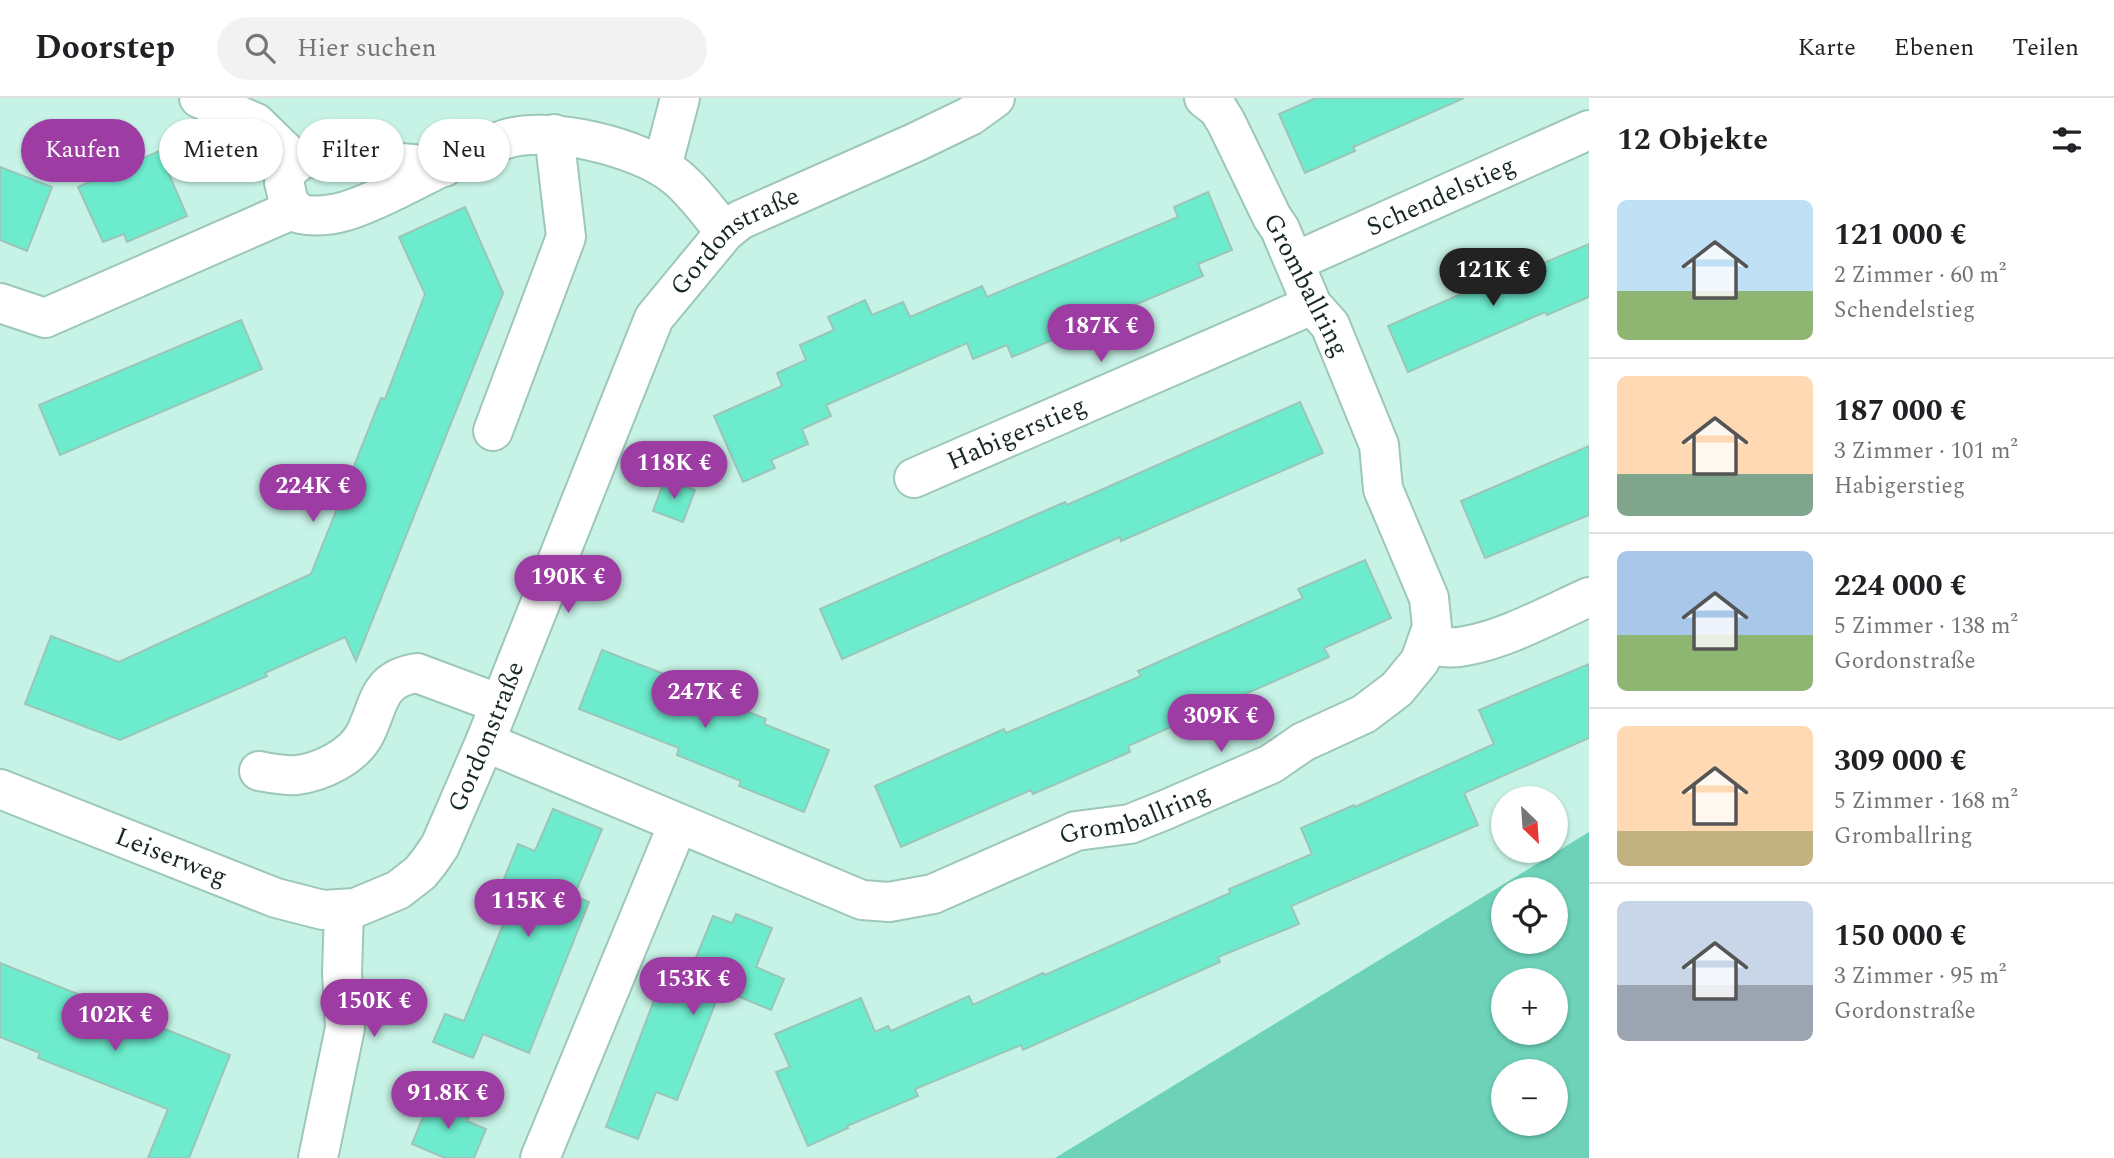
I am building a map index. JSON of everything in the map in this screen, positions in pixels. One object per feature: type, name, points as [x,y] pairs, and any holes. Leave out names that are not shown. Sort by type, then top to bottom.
[{"type":"street","points":[[199,98],[256,123],[296,162]]},
{"type":"street","points":[[662,167],[680,98]]},
{"type":"street","name":"Gordonstraße","points":[[344,910],[386,897],[398,890],[420,873],[440,846],[485,742],[654,318],[725,232],[740,220],[970,116],[995,98]]},
{"type":"street","name":"Gromballring","points":[[485,742],[862,900],[889,902],[919,898],[955,886],[1076,831],[1130,824],[1271,764],[1303,743],[1380,703],[1409,676],[1427,644],[1432,627],[1429,598],[1383,489],[1379,445],[1329,325],[1312,305],[1280,229],[1226,122],[1218,109],[1204,98]]},
{"type":"street","name":"Schendelstieg","points":[[1294,262],[1589,130]]},
{"type":"street","points":[[510,138],[529,134],[554,134],[585,139],[662,167],[676,177],[725,232]]},
{"type":"street","points":[[493,431],[566,237],[554,134]]},
{"type":"street","points":[[418,165],[316,156],[296,162],[288,170],[284,181],[285,193],[294,209],[300,214],[324,217],[351,209],[418,179]]},
{"type":"street","points":[[0,303],[45,318],[294,209]]},
{"type":"street","name":"Habigerstieg","points":[[914,478],[1312,305]]},
{"type":"street","points":[[1427,644],[1446,648],[1488,641],[1589,597]]},
{"type":"street","points":[[259,771],[295,775],[339,760],[364,736],[383,691],[392,680],[406,674],[417,673],[500,704]]},
{"type":"street","name":"Leiserweg","points":[[0,789],[276,898],[323,910],[344,910]]},
{"type":"street","points":[[540,1158],[678,824]]},
{"type":"street","points":[[317,1158],[345,1028],[342,973],[344,910]]},
{"type":"green space","points":[[1589,832],[1589,1158],[1055,1158],[1491,892],[1491,954],[1568,954],[1568,877],[1515,877],[1538,863],[1568,863],[1568,845]]},
{"type":"building","points":[[1316,98],[1464,98],[1353,147],[1355,151],[1305,173],[1279,114]]},
{"type":"building","points":[[159,151],[159,182],[172,182],[187,216],[127,242],[124,234],[103,242],[78,187],[89,182],[145,182],[145,157]]},
{"type":"building","points":[[0,167],[21,175],[21,182],[39,182],[52,187],[27,251],[0,240]]},
{"type":"building","points":[[1208,192],[1232,250],[1198,264],[1203,276],[1012,357],[1007,345],[973,359],[967,343],[826,405],[831,416],[802,429],[808,444],[771,460],[775,468],[743,482],[714,416],[782,386],[777,373],[806,360],[800,345],[834,330],[828,317],[865,300],[872,315],[903,302],[910,317],[982,286],[987,297],[1178,217],[1174,207]]},
{"type":"building","points":[[465,207],[503,293],[356,661],[345,637],[265,673],[267,676],[120,740],[25,704],[51,636],[119,662],[311,574],[381,398],[385,399],[425,294],[399,237]]},
{"type":"building","points":[[1589,244],[1589,297],[1547,315],[1545,312],[1408,372],[1388,326],[1525,266],[1527,270]]},
{"type":"building","points":[[241,320],[262,369],[60,455],[39,405]]},
{"type":"building","points":[[1300,402],[1323,453],[1121,541],[1120,537],[842,659],[820,609],[1065,502],[1067,505]]},
{"type":"building","points":[[1589,446],[1589,515],[1485,558],[1461,501]]},
{"type":"building","points":[[665,479],[695,490],[683,522],[653,511]]},
{"type":"building","points":[[1365,560],[1391,618],[1324,648],[1329,657],[1128,746],[1130,752],[1033,794],[1031,790],[901,847],[875,786],[1004,729],[1006,733],[1141,676],[1138,671],[1303,598],[1298,589]]},
{"type":"building","points":[[602,650],[703,689],[701,693],[766,719],[764,724],[829,750],[804,812],[739,786],[741,781],[677,755],[679,748],[579,709]]},
{"type":"building","points":[[1589,664],[1589,738],[1464,793],[1478,825],[1291,906],[1299,924],[1218,957],[1220,962],[1023,1050],[1021,1045],[915,1089],[918,1096],[808,1146],[776,1072],[790,1067],[775,1034],[861,998],[875,1032],[888,1026],[891,1031],[969,996],[973,1005],[1230,893],[1229,889],[1312,854],[1301,828],[1354,805],[1355,807],[1494,744],[1479,710]]},
{"type":"building","points":[[553,809],[602,829],[574,896],[589,902],[529,1053],[483,1034],[473,1058],[433,1042],[445,1014],[464,1021],[505,920],[490,914],[518,844],[535,851]]},
{"type":"building","points":[[736,914],[772,928],[756,967],[784,979],[771,1010],[721,989],[677,1100],[656,1092],[638,1139],[606,1127],[656,995],[677,1004],[713,916],[732,923]]},
{"type":"building","points":[[0,963],[230,1055],[189,1158],[148,1158],[168,1109],[38,1058],[40,1053],[0,1037]]},
{"type":"building","points":[[432,1095],[471,1111],[467,1121],[486,1129],[474,1158],[445,1158],[412,1144]]}]
